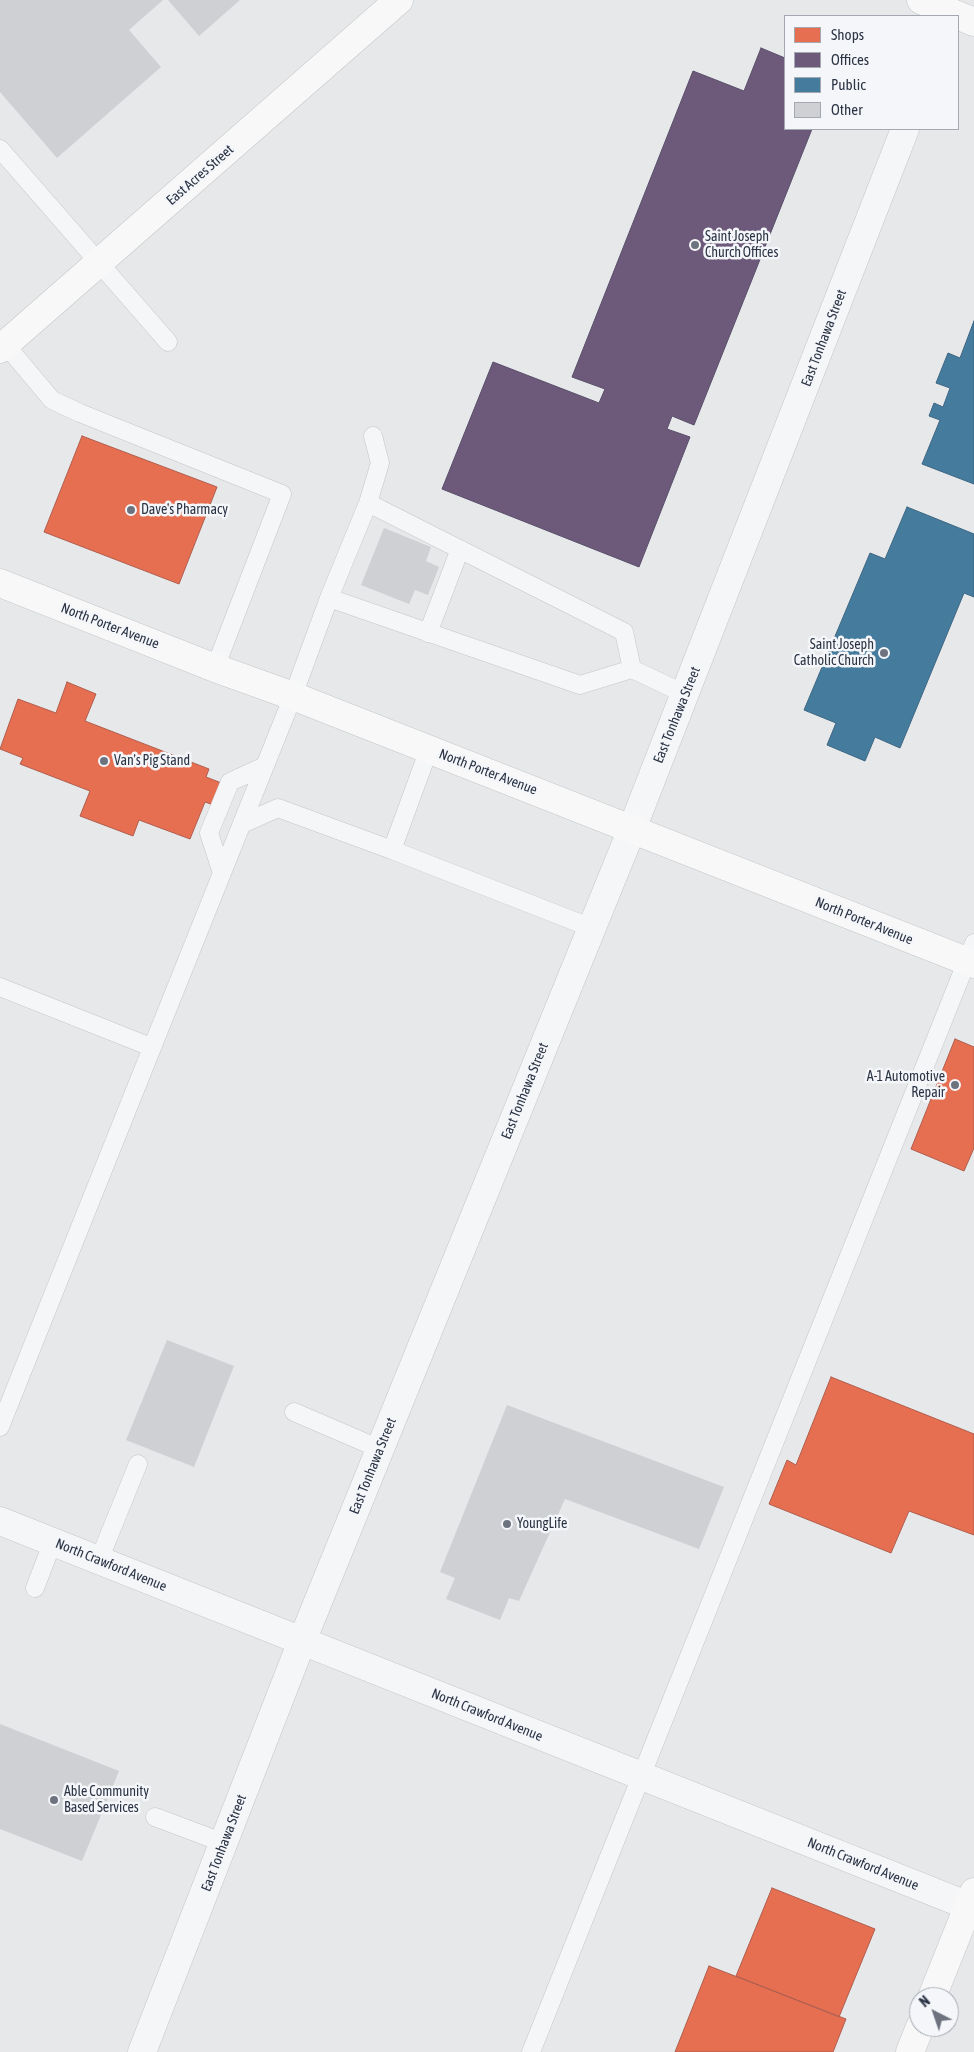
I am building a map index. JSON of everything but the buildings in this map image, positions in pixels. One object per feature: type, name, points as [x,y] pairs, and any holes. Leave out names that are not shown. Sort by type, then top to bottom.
[{"type":"main road","name":"East Acres Street","points":[[3,346],[399,0]]},
{"type":"main road","points":[[921,0],[954,15]]},
{"type":"main road","name":"North Porter Avenue","points":[[0,583],[632,829],[971,956]]},
{"type":"main road","points":[[936,1987],[972,1902]]},
{"type":"main road","points":[[910,2052],[916,2037]]},
{"type":"street","name":"East Tonhawa Street","points":[[142,2052],[302,1641],[632,829],[905,130]]},
{"type":"street","name":"North Crawford Avenue","points":[[0,1521],[641,1776],[972,1902]]},
{"type":"lane","points":[[0,149],[168,342]]},
{"type":"lane","points":[[3,346],[52,400],[282,494],[215,668]]},
{"type":"lane","points":[[0,1427],[293,696],[329,598],[368,503],[380,463],[373,436]]},
{"type":"lane","points":[[368,503],[624,632],[632,669]]},
{"type":"lane","points":[[428,633],[460,549]]},
{"type":"lane","points":[[329,598],[580,686],[632,669],[685,694]]},
{"type":"lane","points":[[392,850],[429,749]]},
{"type":"lane","points":[[222,873],[210,833],[230,782],[265,766]]},
{"type":"lane","points":[[242,824],[278,808],[592,928]]},
{"type":"lane","points":[[531,2052],[971,956]]},
{"type":"lane","points":[[0,987],[151,1047]]},
{"type":"lane","points":[[294,1412],[380,1449]]},
{"type":"lane","points":[[99,1560],[138,1464]]},
{"type":"lane","points":[[35,1588],[53,1542]]},
{"type":"lane","points":[[155,1817],[224,1843]]},
{"type":"place","name":"Saint Joseph Church Offices","points":[[695,245]]},
{"type":"place","name":"Dave's Pharmacy","points":[[131,510]]},
{"type":"place","name":"Saint Joseph Catholic Church","points":[[884,653]]},
{"type":"place","name":"Van's Pig Stand","points":[[104,761]]},
{"type":"place","name":"A-1 Automotive Repair","points":[[955,1085]]},
{"type":"place","name":"YoungLife","points":[[507,1524]]},
{"type":"place","name":"Able Community Based Services","points":[[54,1800]]}]
